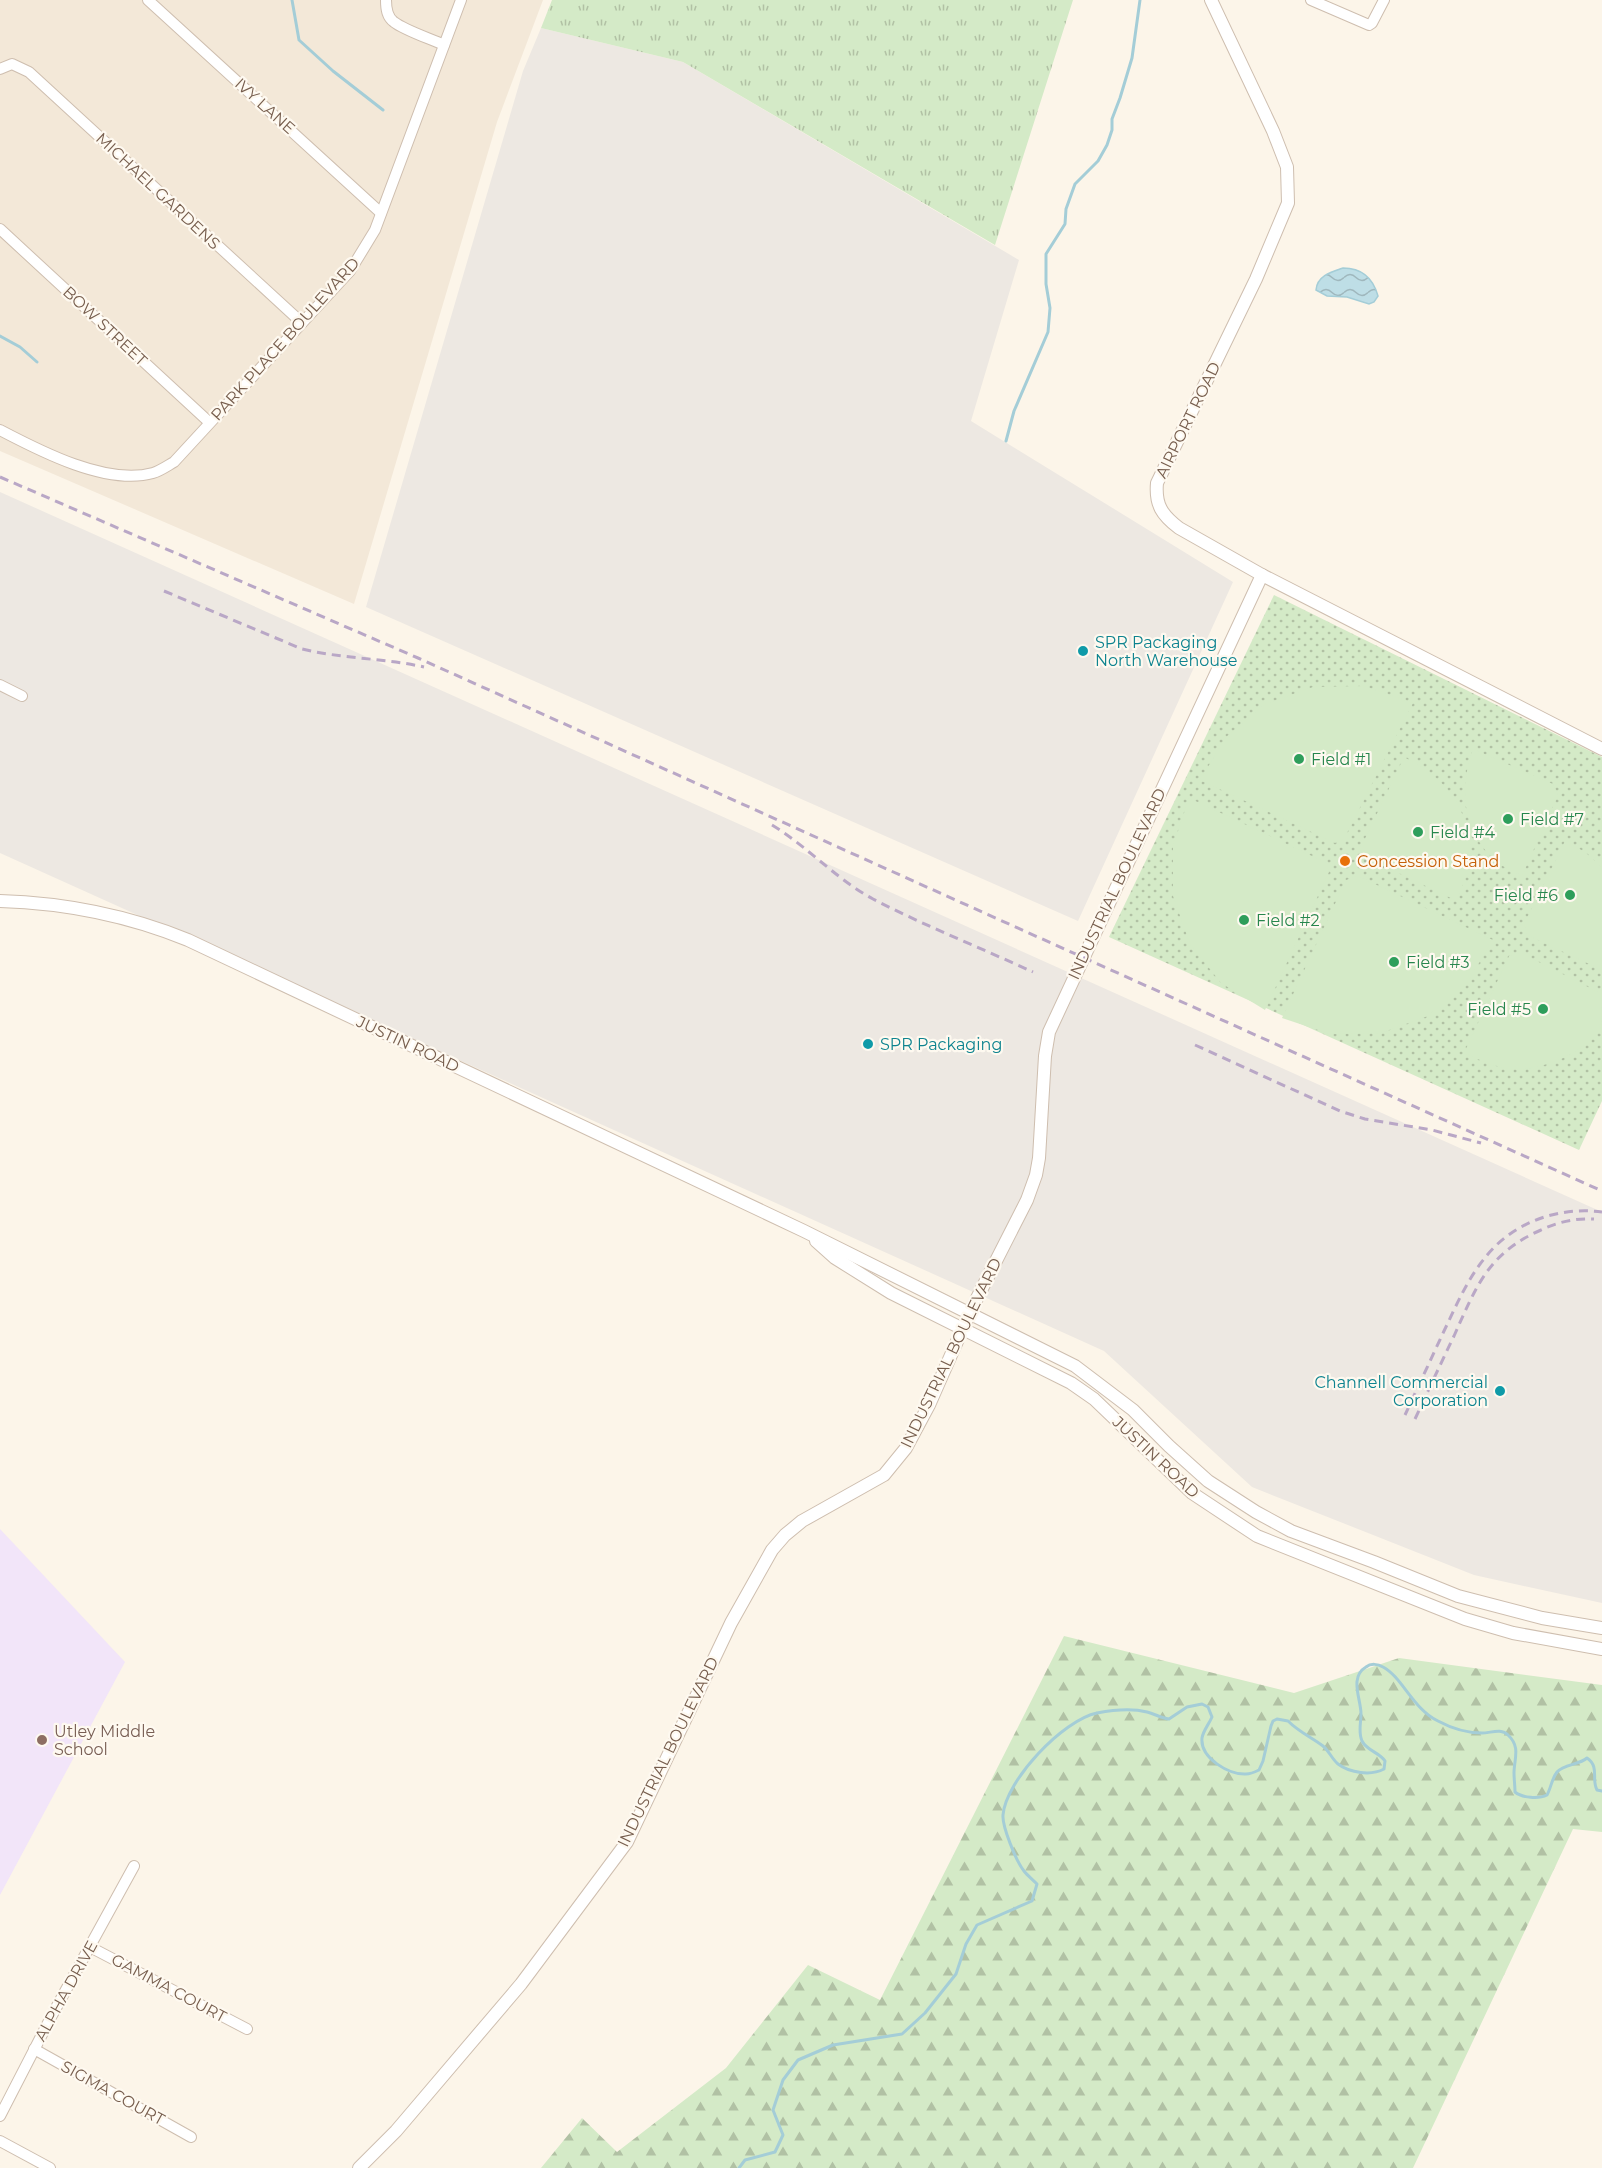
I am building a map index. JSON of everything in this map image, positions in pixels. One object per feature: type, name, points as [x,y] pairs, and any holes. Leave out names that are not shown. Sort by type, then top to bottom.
[{"type":"street","points":[[386,0],[386,9],[395,23],[444,45]]},
{"type":"street","name":"PARK PLACE BOULEVARD","points":[[0,430],[72,463],[102,472],[128,475],[154,473],[174,462],[350,271],[366,247],[461,0]]},
{"type":"street","name":"AIRPORT ROAD","points":[[1211,0],[1273,131],[1287,167],[1288,202],[1256,279],[1157,483],[1158,508],[1179,528],[1262,575],[1602,749]]},
{"type":"street","points":[[1311,0],[1370,25],[1384,0]]},
{"type":"street","name":"IVY LANE","points":[[152,1],[381,213]]},
{"type":"street","name":"MICHAEL GARDENS","points":[[0,69],[12,64],[28,72],[301,322]]},
{"type":"street","name":"BOW STREET","points":[[0,229],[209,422]]},
{"type":"street","name":"INDUSTRIAL BOULEVARD","points":[[359,2168],[396,2131],[521,1984],[627,1842],[731,1623],[764,1562],[785,1535],[802,1521],[884,1475],[906,1448],[970,1312],[1027,1200],[1036,1174],[1049,1032],[1262,575]]},
{"type":"street","points":[[0,685],[22,696]]},
{"type":"street","name":"JUSTIN ROAD","points":[[0,901],[42,902],[77,907],[170,933],[804,1231],[1075,1366],[1133,1410],[1208,1481],[1291,1531],[1458,1596],[1542,1618],[1602,1628]]},
{"type":"street","name":"JUSTIN ROAD","points":[[804,1231],[835,1258],[891,1293],[1071,1383],[1094,1399],[1192,1492],[1257,1536],[1465,1619],[1513,1633],[1602,1649]]},
{"type":"street","points":[[1120,1423],[1133,1410]]},
{"type":"street","name":"ALPHA DRIVE","points":[[0,2116],[134,1866]]},
{"type":"street","name":"GAMMA COURT","points":[[90,1947],[247,2029]]},
{"type":"street","name":"SIGMA COURT","points":[[34,2049],[191,2137]]},
{"type":"street","points":[[0,2141],[50,2168]]},
{"type":"shaded area","points":[[0,0],[543,0],[497,122],[354,604],[0,451]]},
{"type":"shaded area","points":[[541,28],[683,62],[1019,260],[971,421],[1233,582],[1078,921],[366,607],[523,71]]},
{"type":"shaded area","points":[[0,492],[1602,1212],[1602,1603],[1474,1575],[1252,1487],[1104,1351],[0,853]]},
{"type":"shaded area","name":"Utley Middle School","points":[[0,1529],[125,1662],[0,1895]]},
{"type":"green space","points":[[552,0],[1073,0],[995,245],[683,62],[541,28]]},
{"type":"green space","points":[[1274,595],[1602,757],[1602,1101],[1579,1150],[1109,937]]},
{"type":"green space","name":"Field #1","points":[[1364,686],[1413,703],[1344,839],[1335,843],[1200,780],[1226,737],[1265,704],[1313,687]]},
{"type":"green space","name":"Field #7","points":[[1473,749],[1553,784],[1558,795],[1522,876],[1497,862],[1477,838],[1471,824],[1465,795],[1468,764]]},
{"type":"green space","name":"Field #4","points":[[1404,757],[1426,770],[1444,785],[1458,804],[1463,816],[1470,840],[1471,854],[1457,901],[1363,856],[1360,849]]},
{"type":"green space","name":"Field #2","points":[[1189,798],[1327,863],[1329,872],[1265,1010],[1221,983],[1190,944],[1173,896],[1173,846]]},
{"type":"green space","name":"Field #6","points":[[1565,841],[1585,852],[1602,867],[1602,970],[1527,935],[1524,924]]},
{"type":"green space","name":"Field #3","points":[[1358,876],[1493,940],[1467,983],[1428,1016],[1381,1033],[1330,1034],[1282,1018],[1346,880]]},
{"type":"green space","name":"Field #5","points":[[1519,952],[1602,994],[1602,1019],[1601,1026],[1594,1036],[1574,1052],[1536,1067],[1512,1069],[1481,1061],[1464,1053],[1509,956]]},
{"type":"green space","points":[[1064,1636],[1294,1693],[1399,1658],[1602,1685],[1602,1832],[1573,1829],[1413,2168],[541,2168],[582,2118],[617,2152],[726,2068],[808,1965],[880,2000]]},
{"type":"water","points":[[1343,268],[1361,272],[1370,279],[1378,296],[1374,302],[1369,304],[1347,297],[1327,296],[1316,290],[1322,278]]},
{"type":"waterway","points":[[292,0],[299,40],[333,71],[383,110]]},
{"type":"waterway","points":[[1006,441],[1014,411],[1048,332],[1050,308],[1046,284],[1046,254],[1065,224],[1066,209],[1075,184],[1098,161],[1107,145],[1112,130],[1112,119],[1132,58],[1140,0]]},
{"type":"waterway","points":[[0,336],[20,347],[37,362]]},
{"type":"waterway","points":[[739,2168],[745,2160],[775,2152],[783,2135],[773,2110],[783,2080],[798,2060],[833,2045],[902,2034],[925,2013],[956,1974],[966,1944],[977,1925],[1032,1901],[1037,1884],[1021,1866],[1010,1843],[1003,1815],[1014,1785],[1025,1769],[1053,1739],[1083,1718],[1097,1713],[1128,1710],[1147,1712],[1169,1719],[1187,1707],[1202,1704],[1208,1707],[1212,1717],[1202,1738],[1206,1752],[1217,1764],[1232,1772],[1248,1774],[1259,1770],[1271,1726],[1277,1719],[1288,1721],[1323,1746],[1336,1762],[1348,1770],[1379,1771],[1384,1769],[1385,1761],[1367,1747],[1361,1738],[1361,1708],[1357,1689],[1358,1676],[1361,1671],[1372,1664],[1390,1672],[1422,1709],[1438,1721],[1465,1731],[1482,1733],[1499,1731],[1508,1735],[1516,1749],[1514,1778],[1515,1792],[1518,1794],[1531,1797],[1547,1795],[1557,1772],[1587,1758],[1593,1765],[1595,1786],[1597,1790],[1602,1791]]},
{"type":"railway","points":[[0,477],[418,658],[1602,1191]]},
{"type":"railway","points":[[164,591],[302,649],[424,667]]},
{"type":"railway","points":[[772,825],[873,899],[1033,972]]},
{"type":"railway","points":[[1195,1045],[1340,1111],[1365,1119],[1432,1130],[1481,1143]]},
{"type":"railway","points":[[1405,1415],[1462,1294],[1478,1267],[1495,1246],[1522,1227],[1552,1215],[1585,1211],[1602,1212]]},
{"type":"railway","points":[[1415,1419],[1469,1302],[1496,1261],[1508,1249],[1547,1227],[1573,1220],[1594,1219]]},
{"type":"place","name":"SPR Packaging North Warehouse","points":[[1083,651]]},
{"type":"place","name":"Field #1","points":[[1299,759]]},
{"type":"place","name":"Field #7","points":[[1508,819]]},
{"type":"place","name":"Field #4","points":[[1418,832]]},
{"type":"place","name":"Concession Stand","points":[[1345,861]]},
{"type":"place","name":"Field #6","points":[[1570,895]]},
{"type":"place","name":"Field #2","points":[[1244,920]]},
{"type":"place","name":"Field #3","points":[[1394,962]]},
{"type":"place","name":"Field #5","points":[[1543,1009]]},
{"type":"place","name":"SPR Packaging","points":[[868,1044]]},
{"type":"place","name":"Channell Commercial Corporation","points":[[1500,1391]]},
{"type":"place","name":"Utley Middle School","points":[[42,1740]]}]
